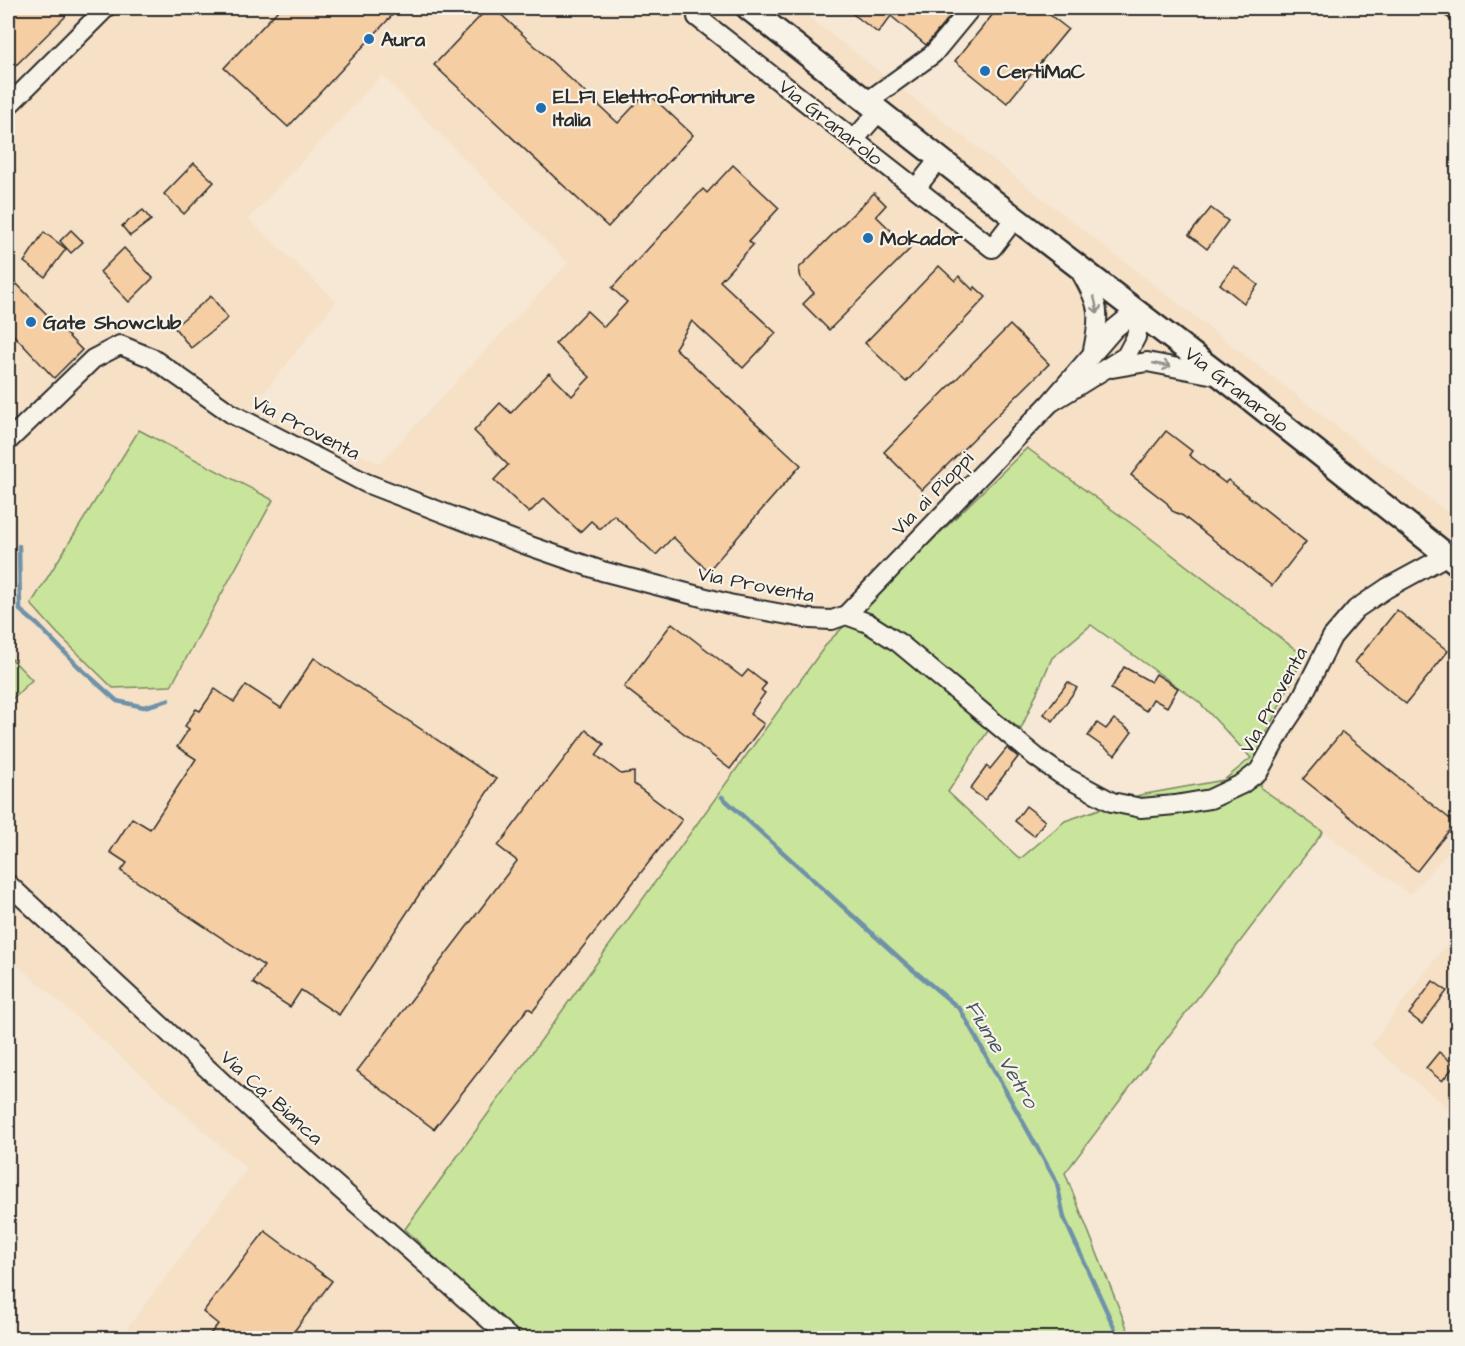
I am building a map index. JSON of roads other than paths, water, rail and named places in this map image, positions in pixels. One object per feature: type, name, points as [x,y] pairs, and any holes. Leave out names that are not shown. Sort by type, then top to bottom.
[{"type":"main road","name":"Via Granarolo","points":[[748,8],[1015,218],[1141,313],[1452,560]]},
{"type":"street","points":[[8,106],[106,8]]},
{"type":"street","points":[[854,140],[874,106],[892,85],[933,54],[971,8]]},
{"type":"street","points":[[1452,8],[1458,12]]},
{"type":"street","name":"Via Granarolo","points":[[696,11],[854,140],[992,248],[1015,218]]},
{"type":"street","points":[[915,188],[940,158]]},
{"type":"street","name":"Via ai Pioppi","points":[[1076,263],[1098,307],[1098,324],[1093,351]]},
{"type":"street","name":"Via ai Pioppi","points":[[846,615],[1050,403],[1093,351],[1125,320],[1141,313]]},
{"type":"street","name":"Via ai Pioppi","points":[[1050,403],[1126,356],[1131,350],[1141,313]]},
{"type":"street","name":"Via Proventa","points":[[8,441],[93,358],[120,345],[152,358],[232,414],[366,483],[525,544],[602,571],[729,604],[810,619],[832,620],[846,615],[867,623],[899,643],[1036,757],[1060,774],[1112,802],[1141,808],[1210,799],[1242,784],[1259,771],[1299,703],[1332,637],[1356,609],[1387,588],[1452,560]]},
{"type":"street","name":"Via ai Pioppi","points":[[1104,370],[1147,362],[1221,376]]},
{"type":"street","name":"Via Ca' Bianca","points":[[8,884],[289,1144],[510,1338]]},
{"type":"waterway","name":"Fiume Vetro","points":[[19,546],[20,610],[117,701],[144,707],[168,700]]},
{"type":"waterway","name":"Fiume Vetro","points":[[722,797],[906,964],[960,1009],[1057,1183],[1064,1218],[1119,1338]]},
{"type":"place","name":"Aura","points":[[369,39]]},
{"type":"place","name":"CertiMaC","points":[[985,71]]},
{"type":"place","name":"ELFI Elettroforniture Italia","points":[[541,108]]},
{"type":"place","name":"Mokador","points":[[868,238]]},
{"type":"place","name":"Gate Showclub","points":[[31,322]]}]
